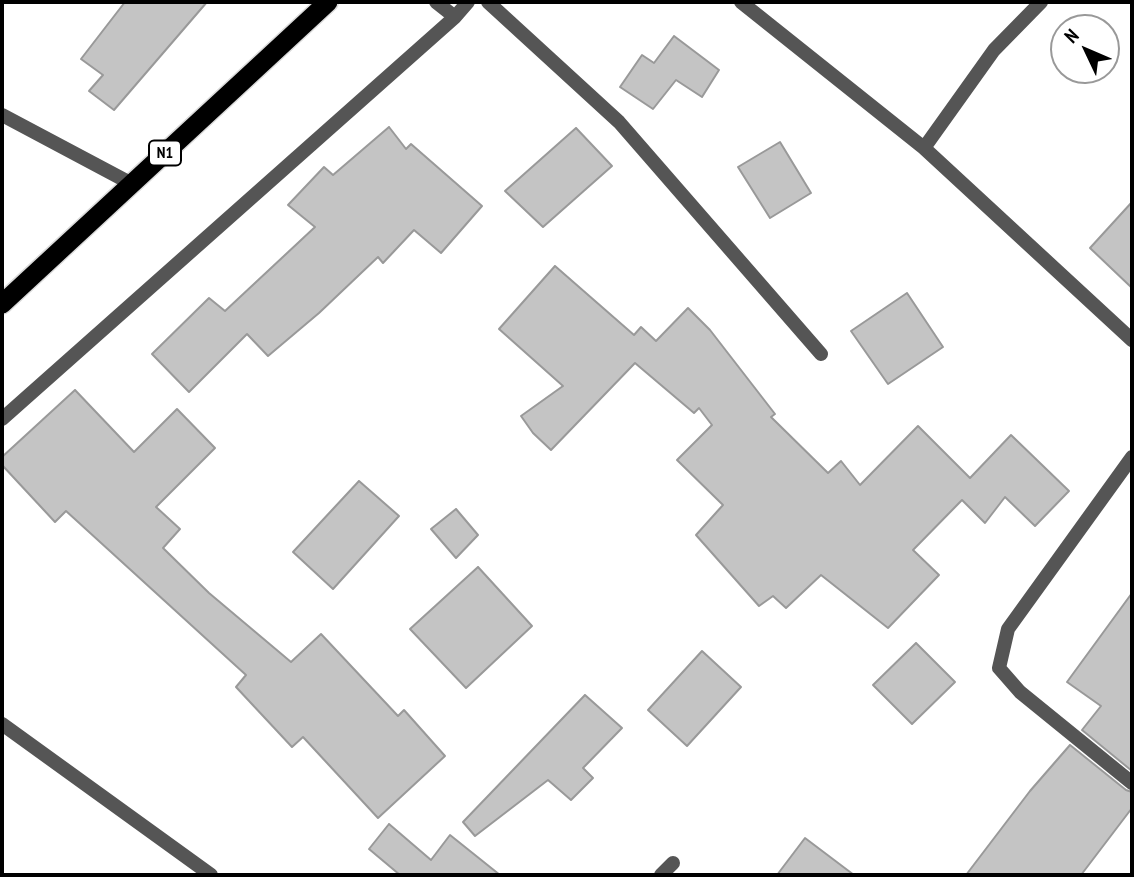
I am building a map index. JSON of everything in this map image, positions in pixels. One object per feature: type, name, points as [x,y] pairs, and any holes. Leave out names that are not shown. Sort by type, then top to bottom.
[{"type":"highway","name":"N1","points":[[2,304],[328,2]]},
{"type":"street","points":[[436,2],[454,18]]},
{"type":"street","points":[[2,419],[454,18],[468,2]]},
{"type":"street","points":[[488,2],[619,122],[821,354]]},
{"type":"street","points":[[741,2],[924,148],[1132,340]]},
{"type":"street","points":[[924,148],[994,50],[1041,2]]},
{"type":"street","points":[[3,117],[132,184]]},
{"type":"street","points":[[1132,457],[1008,629],[999,668],[1020,692],[1132,783]]},
{"type":"street","points":[[2,724],[211,875]]},
{"type":"street","points":[[661,875],[673,863]]},
{"type":"building","points":[[125,2],[207,2],[114,110],[89,91],[103,75],[81,59]]},
{"type":"building","points":[[674,36],[719,70],[702,97],[676,80],[653,109],[620,87],[642,55],[654,63]]},
{"type":"building","points":[[389,127],[406,149],[411,144],[482,206],[441,253],[414,230],[383,263],[378,257],[319,313],[268,356],[247,334],[189,392],[152,354],[209,298],[225,311],[315,227],[288,205],[324,167],[333,175]]},
{"type":"building","points":[[576,128],[612,166],[543,227],[505,191]]},
{"type":"building","points":[[780,142],[811,193],[770,218],[738,167]]},
{"type":"building","points":[[1132,202],[1132,288],[1090,248]]},
{"type":"building","points":[[555,266],[634,335],[641,327],[656,341],[688,308],[710,330],[775,414],[771,417],[828,473],[841,461],[860,485],[918,426],[970,478],[1011,435],[1069,491],[1035,526],[1005,497],[985,523],[962,500],[913,550],[939,575],[888,628],[821,575],[786,608],[773,596],[759,606],[696,535],[723,505],[677,460],[712,425],[699,408],[694,413],[635,363],[551,450],[533,433],[521,416],[563,386],[499,329]]},
{"type":"building","points":[[907,293],[943,347],[888,384],[851,331]]},
{"type":"building","points":[[75,390],[134,452],[177,409],[215,448],[156,507],[180,529],[163,548],[209,593],[291,662],[321,634],[398,716],[404,710],[445,756],[378,818],[303,737],[292,747],[236,687],[246,675],[66,511],[55,522],[2,465],[2,457]]},
{"type":"building","points":[[359,481],[399,516],[333,589],[293,552]]},
{"type":"building","points":[[456,509],[478,535],[456,558],[431,529]]},
{"type":"building","points":[[478,567],[532,626],[466,688],[410,629]]},
{"type":"building","points":[[1132,593],[1132,771],[1082,730],[1101,706],[1067,682]]},
{"type":"building","points":[[916,643],[955,682],[912,724],[873,685]]},
{"type":"building","points":[[702,651],[741,687],[687,746],[648,710]]},
{"type":"building","points":[[585,695],[622,728],[583,768],[593,778],[571,800],[548,780],[475,836],[463,822]]},
{"type":"building","points":[[1070,745],[1132,792],[1132,808],[1081,875],[966,875],[1030,791]]},
{"type":"building","points":[[389,824],[431,860],[450,835],[500,875],[400,875],[369,849]]},
{"type":"building","points":[[805,838],[854,875],[777,875]]}]
